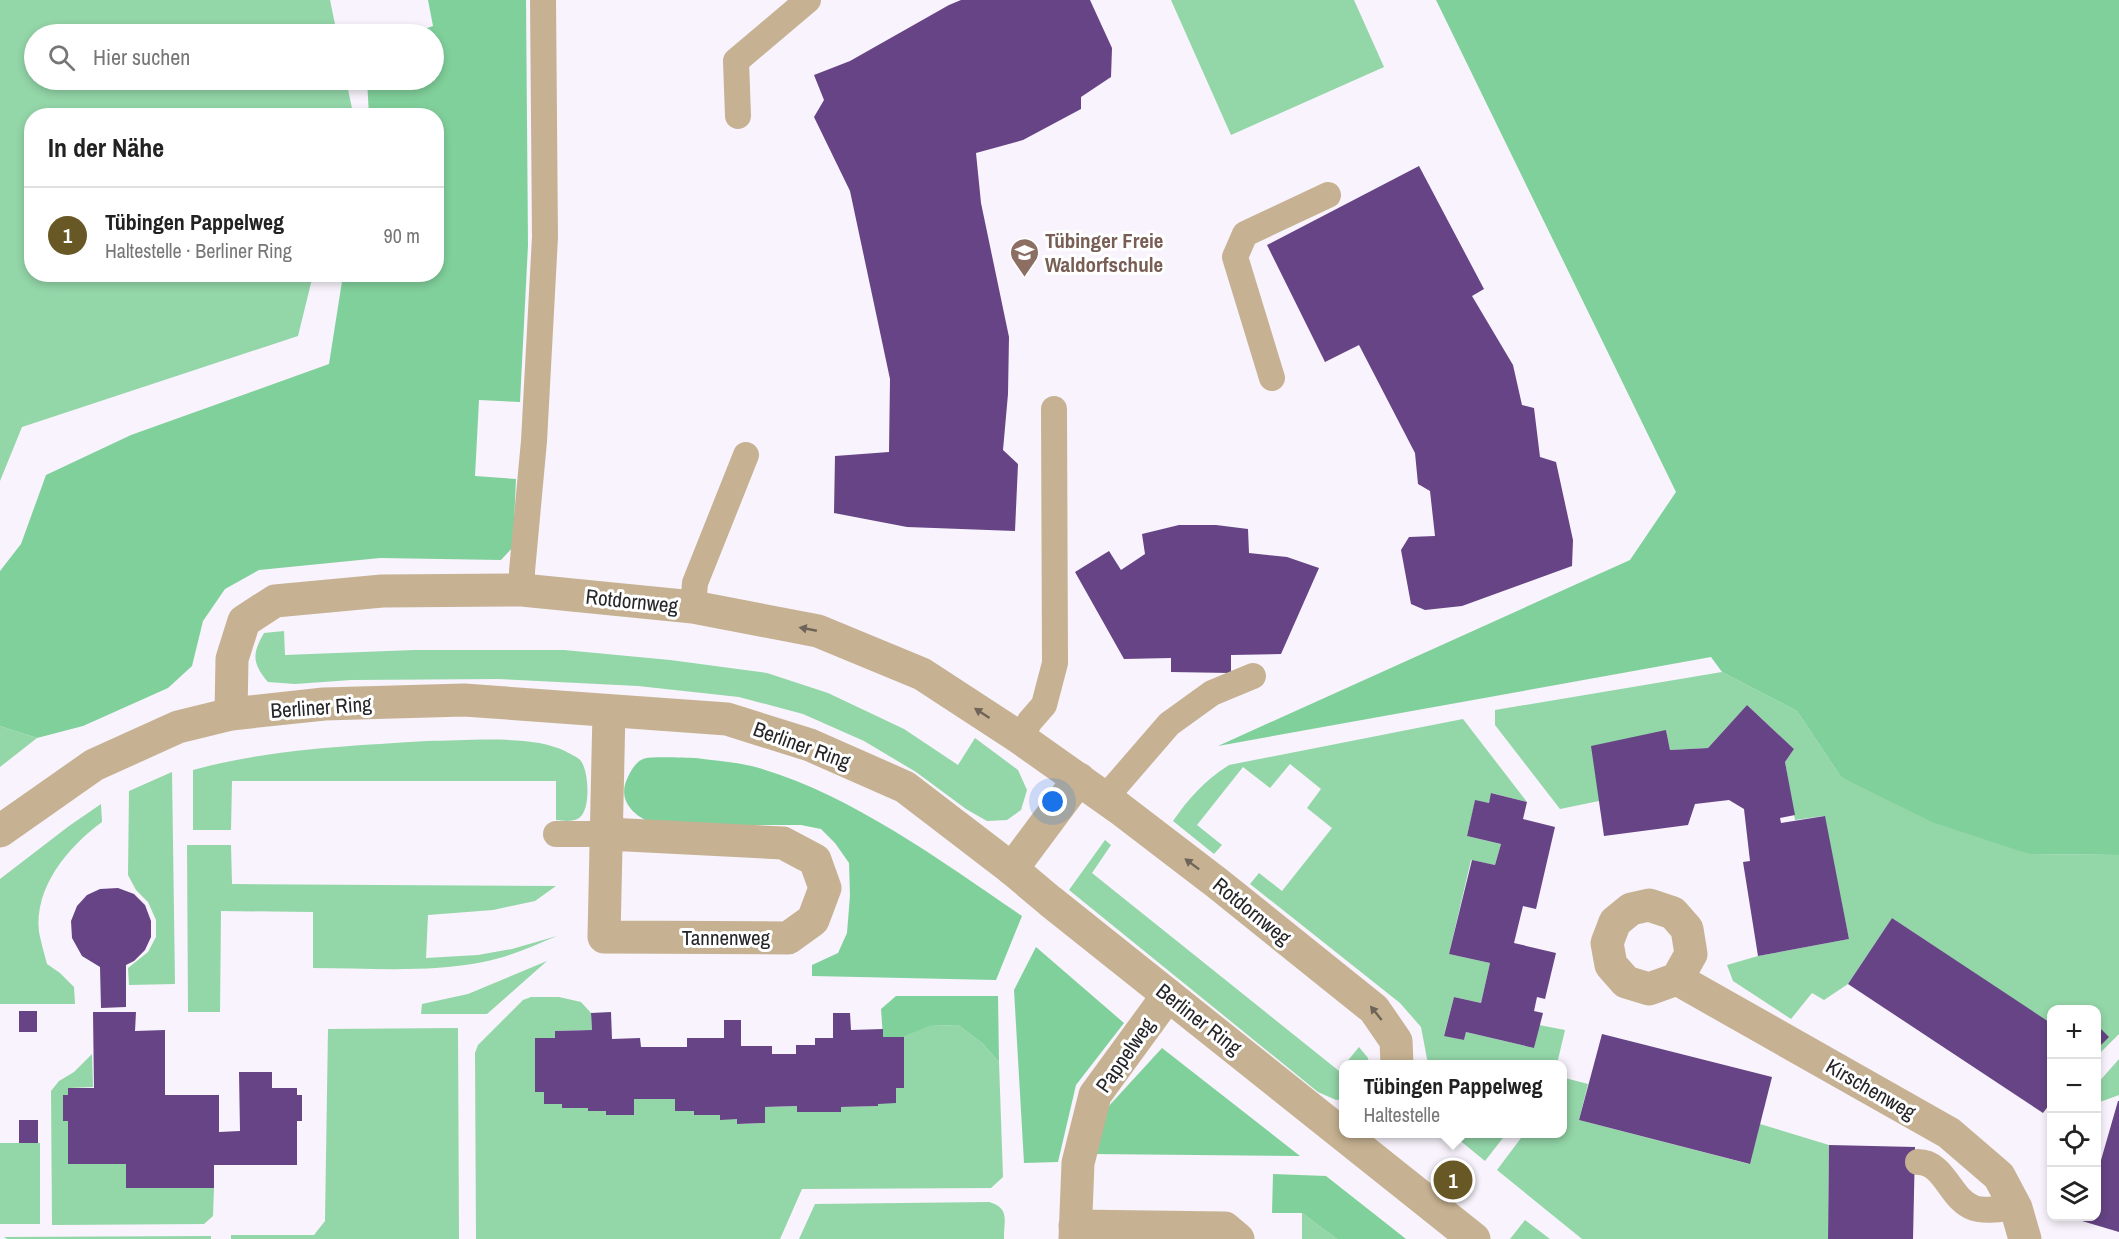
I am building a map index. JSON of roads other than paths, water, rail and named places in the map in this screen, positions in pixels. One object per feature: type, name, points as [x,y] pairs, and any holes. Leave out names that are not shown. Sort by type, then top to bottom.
[{"type":"street","name":"Rotdornweg","points":[[231,714],[232,658],[244,621],[275,601],[382,591],[522,590],[693,606],[818,631],[922,674],[1020,738],[1105,798],[1217,883],[1374,1008],[1396,1041],[1397,1060]]},
{"type":"street","name":"Berliner Ring","points":[[0,831],[94,765],[177,727],[231,714],[324,704],[464,700],[728,719],[810,745],[905,787],[1012,869],[1168,995],[1339,1126]]},
{"type":"street","name":"Tannenweg","points":[[608,834],[783,843],[815,860],[825,888],[813,920],[788,938],[604,937],[609,711]]},
{"type":"street","points":[[1012,869],[1079,779]]},
{"type":"street","name":"Kirschenweg","points":[[1677,979],[1949,1134],[1999,1176],[2016,1208],[2025,1239]]},
{"type":"street","name":"Pappelweg","points":[[1168,995],[1095,1095],[1078,1163],[1075,1232],[1225,1228],[1238,1239]]},
{"type":"street","name":"Berliner Ring","points":[[1355,1138],[1474,1239]]},
{"type":"lane","points":[[522,590],[534,441],[545,237],[543,0]]},
{"type":"lane","points":[[738,116],[736,61],[808,0]]},
{"type":"lane","points":[[1272,378],[1235,256],[1245,234],[1328,195]]},
{"type":"lane","points":[[1020,738],[1044,705],[1055,663],[1054,409]]},
{"type":"lane","points":[[693,606],[698,574],[746,455]]},
{"type":"lane","points":[[1105,798],[1169,724],[1212,693],[1252,676]]},
{"type":"lane","points":[[556,834],[608,834]]},
{"type":"lane","points":[[1918,1162],[1927,1162],[1937,1170],[1962,1201],[1975,1208],[2016,1208]]},
{"type":"place","name":"Tübinger Freie Waldorfschule","points":[[1024,278]]},
{"type":"place","name":"Tübingen Pappelweg","points":[[1453,1180]]}]
